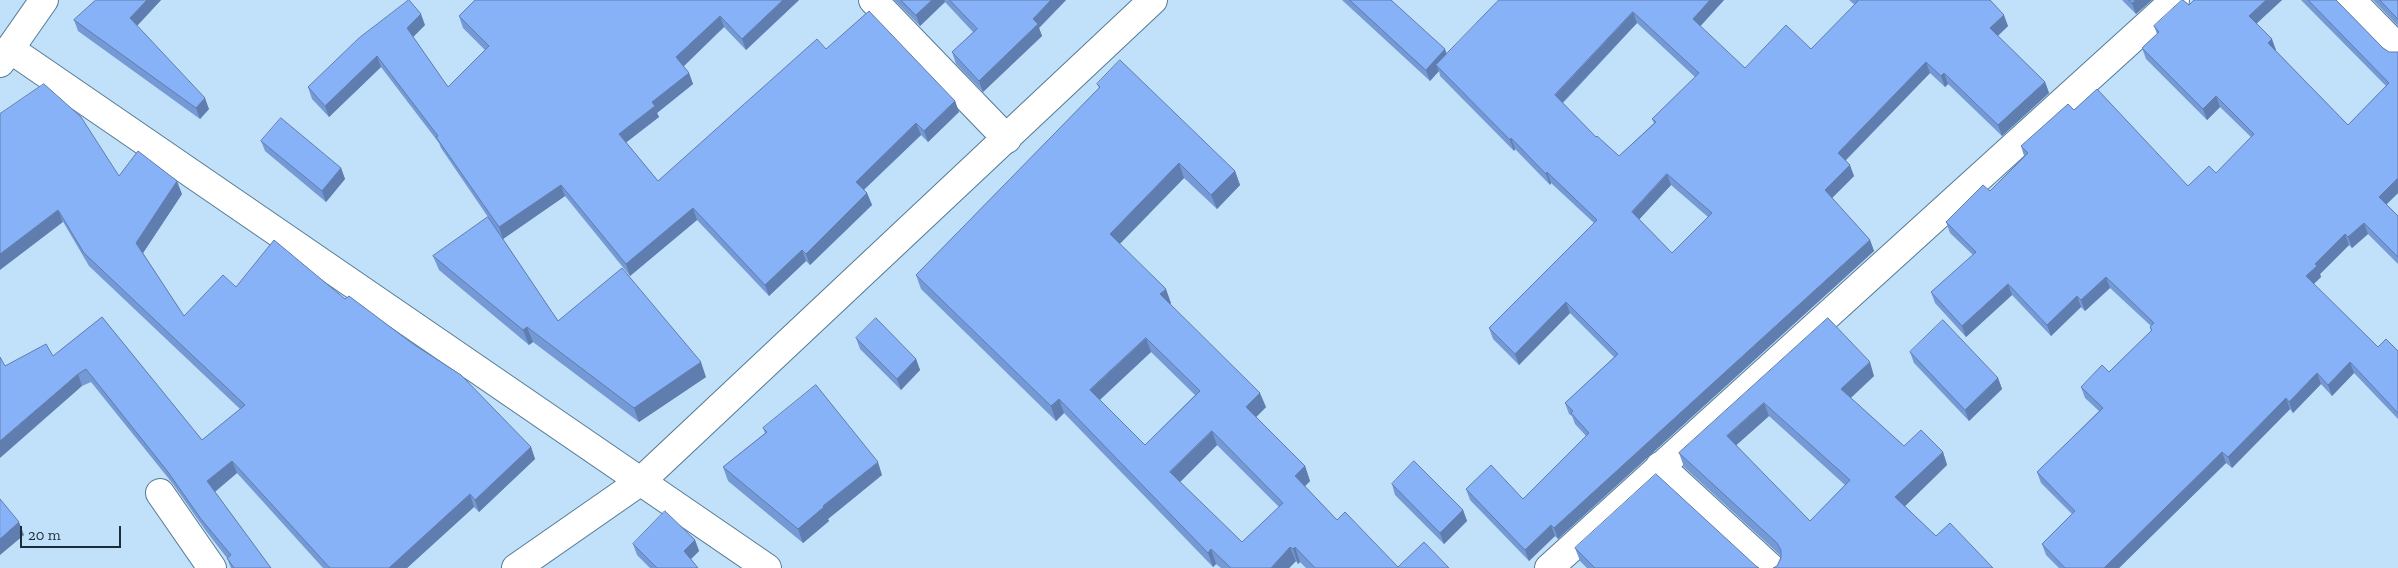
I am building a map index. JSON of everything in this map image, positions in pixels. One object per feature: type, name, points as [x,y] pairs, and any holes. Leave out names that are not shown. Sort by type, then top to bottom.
[{"type":"street","points":[[44,0],[5,56],[641,481],[767,568]]},
{"type":"street","points":[[873,0],[1007,139]]},
{"type":"street","points":[[516,568],[641,481],[1153,0]]},
{"type":"street","points":[[1548,568],[2175,0]]},
{"type":"street","points":[[2351,0],[2398,48]]},
{"type":"street","points":[[1660,466],[1771,568]]},
{"type":"street","points":[[160,493],[212,568]]},
{"type":"building","points":[[96,0],[147,0],[130,18],[205,98],[196,108],[74,20]]},
{"type":"building","points":[[409,0],[421,14],[407,28],[448,87],[489,46],[459,16],[475,0],[783,0],[742,39],[720,16],[676,57],[689,73],[652,102],[655,106],[619,134],[658,181],[817,39],[826,49],[869,11],[955,101],[924,131],[916,123],[856,182],[867,193],[806,254],[802,250],[765,285],[693,208],[626,264],[561,185],[499,227],[436,137],[438,136],[377,56],[325,106],[308,87],[359,38]]},
{"type":"building","points":[[901,0],[932,0],[916,15]]},
{"type":"building","points":[[950,0],[1051,0],[1033,19],[1038,24],[979,81],[952,52],[977,29]]},
{"type":"building","points":[[1350,0],[1391,0],[1445,49],[1426,70]]},
{"type":"building","points":[[1499,0],[1710,0],[1693,19],[1745,68],[1786,25],[1811,49],[1857,0],[1990,0],[2004,15],[1990,28],[2045,82],[1998,125],[1944,73],[1941,76],[1926,62],[1838,153],[1850,165],[1825,190],[1870,240],[1554,528],[1551,525],[1525,550],[1466,489],[1491,465],[1523,499],[1589,433],[1571,413],[1573,411],[1565,403],[1618,354],[1566,302],[1515,354],[1489,328],[1597,220],[1547,172],[1546,174],[1511,138],[1510,140],[1436,65]],"holes":[[[1633,12],[1699,73],[1652,119],[1656,122],[1619,156],[1596,137],[1555,95]],[[1667,174],[1712,213],[1672,253],[1632,212]]]},
{"type":"building","points":[[2182,0],[2189,5],[2194,0],[2266,0],[2249,16],[2272,39],[2268,43],[2348,125],[2389,83],[2308,0],[2336,0],[2383,48],[2389,52],[2398,52],[2398,178],[2379,197],[2398,216],[2398,257],[2364,223],[2348,237],[2345,234],[2315,264],[2317,266],[2306,276],[2378,347],[2386,339],[2398,351],[2398,413],[2350,362],[2328,385],[2317,373],[2289,402],[2286,398],[2228,457],[2222,452],[2104,568],[2065,568],[2042,544],[2075,511],[2037,472],[2103,408],[2081,387],[2102,365],[2109,372],[2152,330],[2150,327],[2154,323],[2106,277],[2081,300],[2077,296],[2047,325],[2008,284],[1962,326],[1931,292],[1976,252],[1946,222],[1983,185],[1990,191],[2028,153],[2021,146],[2068,104],[2074,110],[2097,89],[2188,186],[2209,166],[2216,173],[2254,134],[2216,96],[2203,109],[2142,48],[2159,32],[2154,26]]},
{"type":"building","points":[[2380,0],[2398,0],[2398,19]]},
{"type":"building","points":[[1120,60],[1235,171],[1211,195],[1179,163],[1110,234],[1166,289],[1160,294],[1260,393],[1246,407],[1305,466],[1295,476],[1337,520],[1345,512],[1398,567],[1424,542],[1449,568],[1315,568],[1295,547],[1293,549],[1290,547],[1271,568],[1231,568],[1211,549],[1208,553],[1059,399],[1051,406],[916,275],[1100,87],[1097,84]],"holes":[[[1146,338],[1200,391],[1145,445],[1090,390]],[[1212,431],[1283,503],[1242,542],[1170,472]]]},
{"type":"building","points":[[44,84],[81,117],[119,176],[138,151],[177,181],[136,243],[184,316],[223,275],[236,287],[274,240],[345,299],[349,296],[413,344],[461,375],[531,447],[475,500],[470,494],[389,568],[330,568],[232,461],[207,481],[271,568],[234,568],[227,558],[231,555],[201,519],[168,472],[86,369],[0,441],[0,357],[5,366],[46,344],[53,356],[102,317],[202,440],[245,405],[84,253],[58,210],[0,254],[0,114]]},
{"type":"building","points":[[281,118],[341,168],[322,191],[261,141]]},
{"type":"building","points":[[488,217],[558,321],[622,268],[701,362],[634,408],[527,327],[523,330],[433,256]]},
{"type":"building","points":[[876,318],[916,359],[897,379],[856,338]]},
{"type":"building","points":[[1828,318],[1870,362],[1841,389],[1904,446],[1921,430],[1943,452],[1895,497],[1936,536],[1950,523],[1993,568],[1773,568],[1777,566],[1781,558],[1781,550],[1777,543],[1679,453]],"holes":[[[1764,403],[1850,480],[1810,521],[1727,436]]]},
{"type":"building","points":[[1943,320],[1998,378],[1965,410],[1910,352]]},
{"type":"building","points":[[816,385],[878,462],[823,506],[798,529],[723,467],[767,432],[763,428]]},
{"type":"building","points":[[1414,461],[1463,510],[1440,533],[1392,484]]},
{"type":"building","points":[[1656,474],[1759,568],[1595,568],[1575,548]]},
{"type":"building","points":[[0,499],[19,522],[0,539]]},
{"type":"building","points":[[665,511],[695,540],[684,551],[698,568],[657,568],[633,544]]}]
